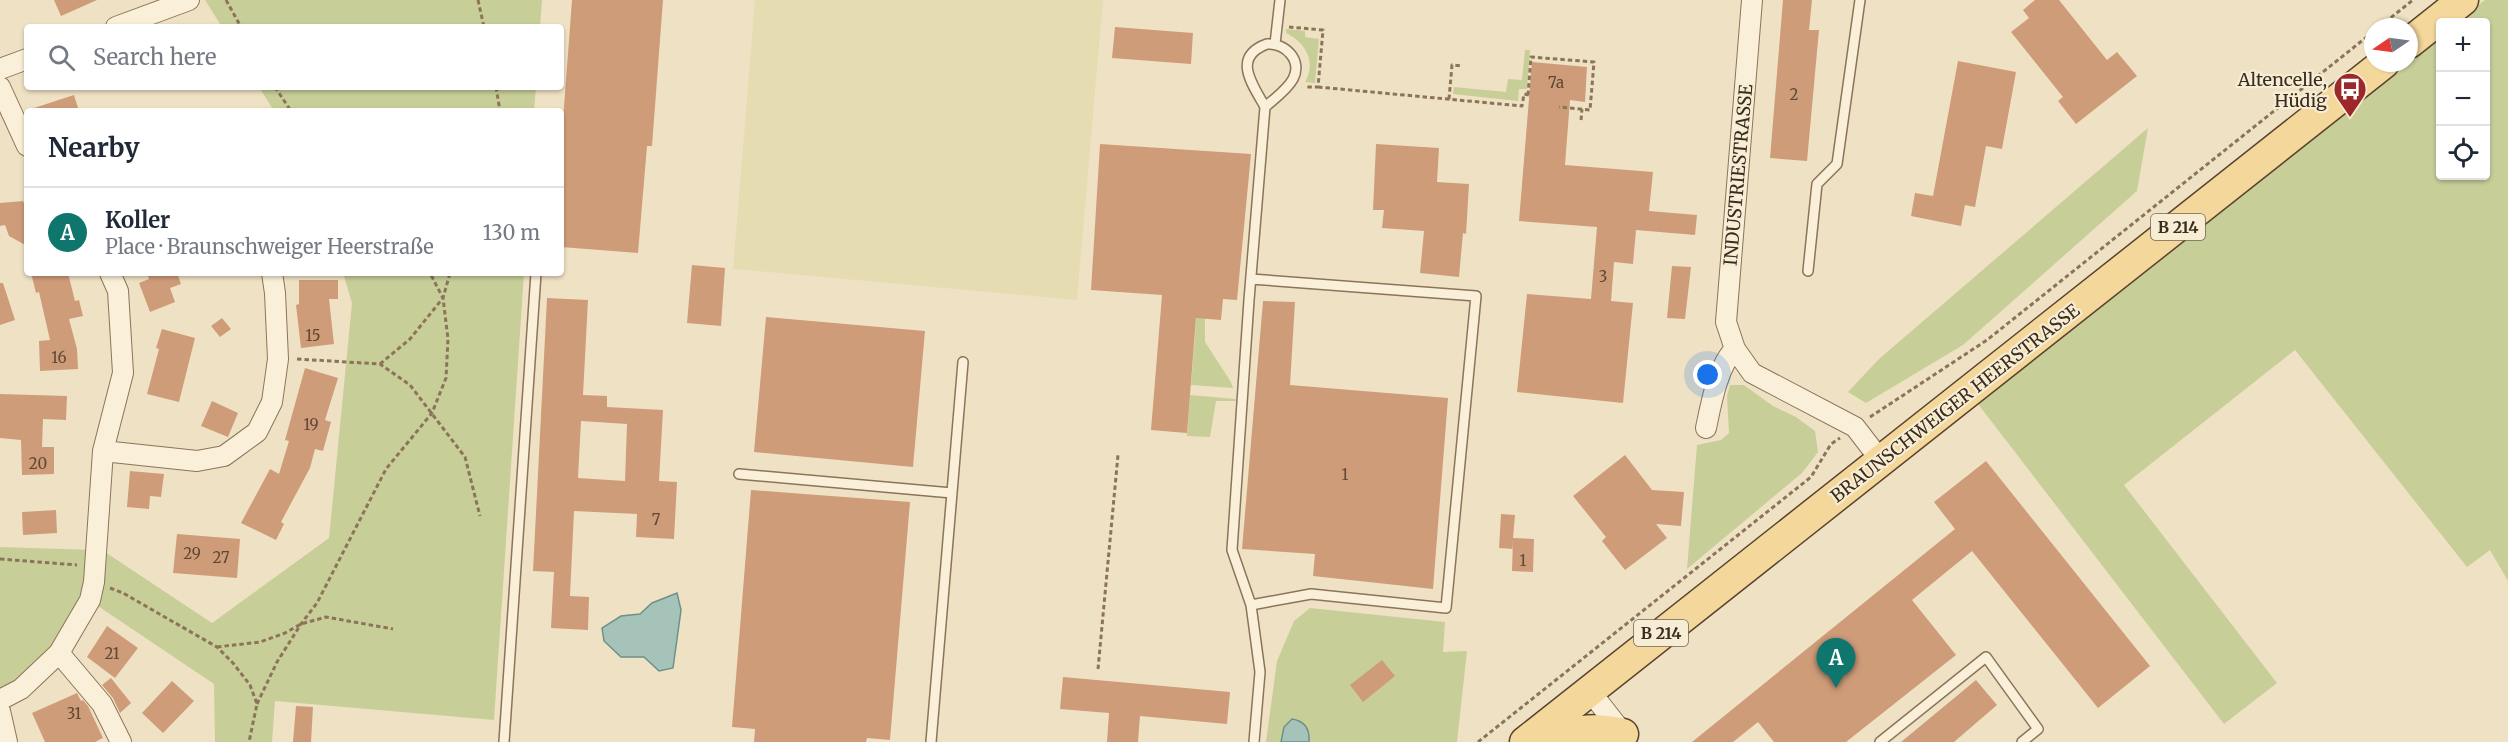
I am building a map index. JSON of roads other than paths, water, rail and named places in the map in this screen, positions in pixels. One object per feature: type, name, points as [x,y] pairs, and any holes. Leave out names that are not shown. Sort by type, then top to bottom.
[{"type":"main road","points":[[2418,36],[2463,0]]},
{"type":"main road","name":"BRAUNSCHWEIGER HEERSTRASSE","points":[[1525,742],[1733,575],[1882,462],[2373,72]]},
{"type":"main road","points":[[1540,742],[1586,729],[1626,738]]},
{"type":"street","points":[[120,24],[141,8],[189,0]]},
{"type":"street","name":"INDUSTRIESTRASSE","points":[[1752,0],[1726,322],[1735,349],[1752,374],[1855,427],[1882,462]]},
{"type":"street","points":[[0,69],[24,61]]},
{"type":"street","points":[[0,87],[24,139]]},
{"type":"street","points":[[0,700],[21,689],[59,652],[90,600],[95,575],[103,451],[123,373],[118,291],[111,276]]},
{"type":"street","points":[[103,451],[197,461],[224,456],[257,432],[272,402],[278,358],[272,276]]},
{"type":"street","points":[[1706,428],[1712,398],[1728,356],[1735,349]]},
{"type":"street","points":[[59,652],[102,704],[121,742]]},
{"type":"street","points":[[1589,690],[1626,738]]},
{"type":"street","points":[[0,711],[7,742]]},
{"type":"lane","points":[[1275,44],[1280,0]]},
{"type":"lane","points":[[1808,271],[1817,184],[1837,164],[1860,0]]},
{"type":"lane","points":[[1254,742],[1260,672],[1251,605],[1232,550],[1265,107],[1248,76],[1247,68],[1252,52],[1259,47],[1275,44],[1288,51],[1295,64],[1295,72],[1288,86],[1265,107]]},
{"type":"lane","points":[[504,742],[536,276]]},
{"type":"lane","points":[[1251,279],[1476,296],[1446,608],[1311,594],[1251,605]]},
{"type":"lane","points":[[931,742],[963,362]]},
{"type":"lane","points":[[739,474],[952,493]]},
{"type":"lane","points":[[1880,742],[1986,657],[2038,729],[2022,742]]},
{"type":"water","points":[[677,593],[681,610],[673,668],[659,671],[644,657],[621,657],[604,641],[602,628],[621,616],[640,614],[652,603]]},
{"type":"water","points":[[1292,719],[1306,726],[1309,742],[1281,742],[1284,727]]},
{"type":"place","name":"Altencelle, Hüdig","points":[[2350,118]]},
{"type":"place","name":"Koller","points":[[1836,688]]}]
